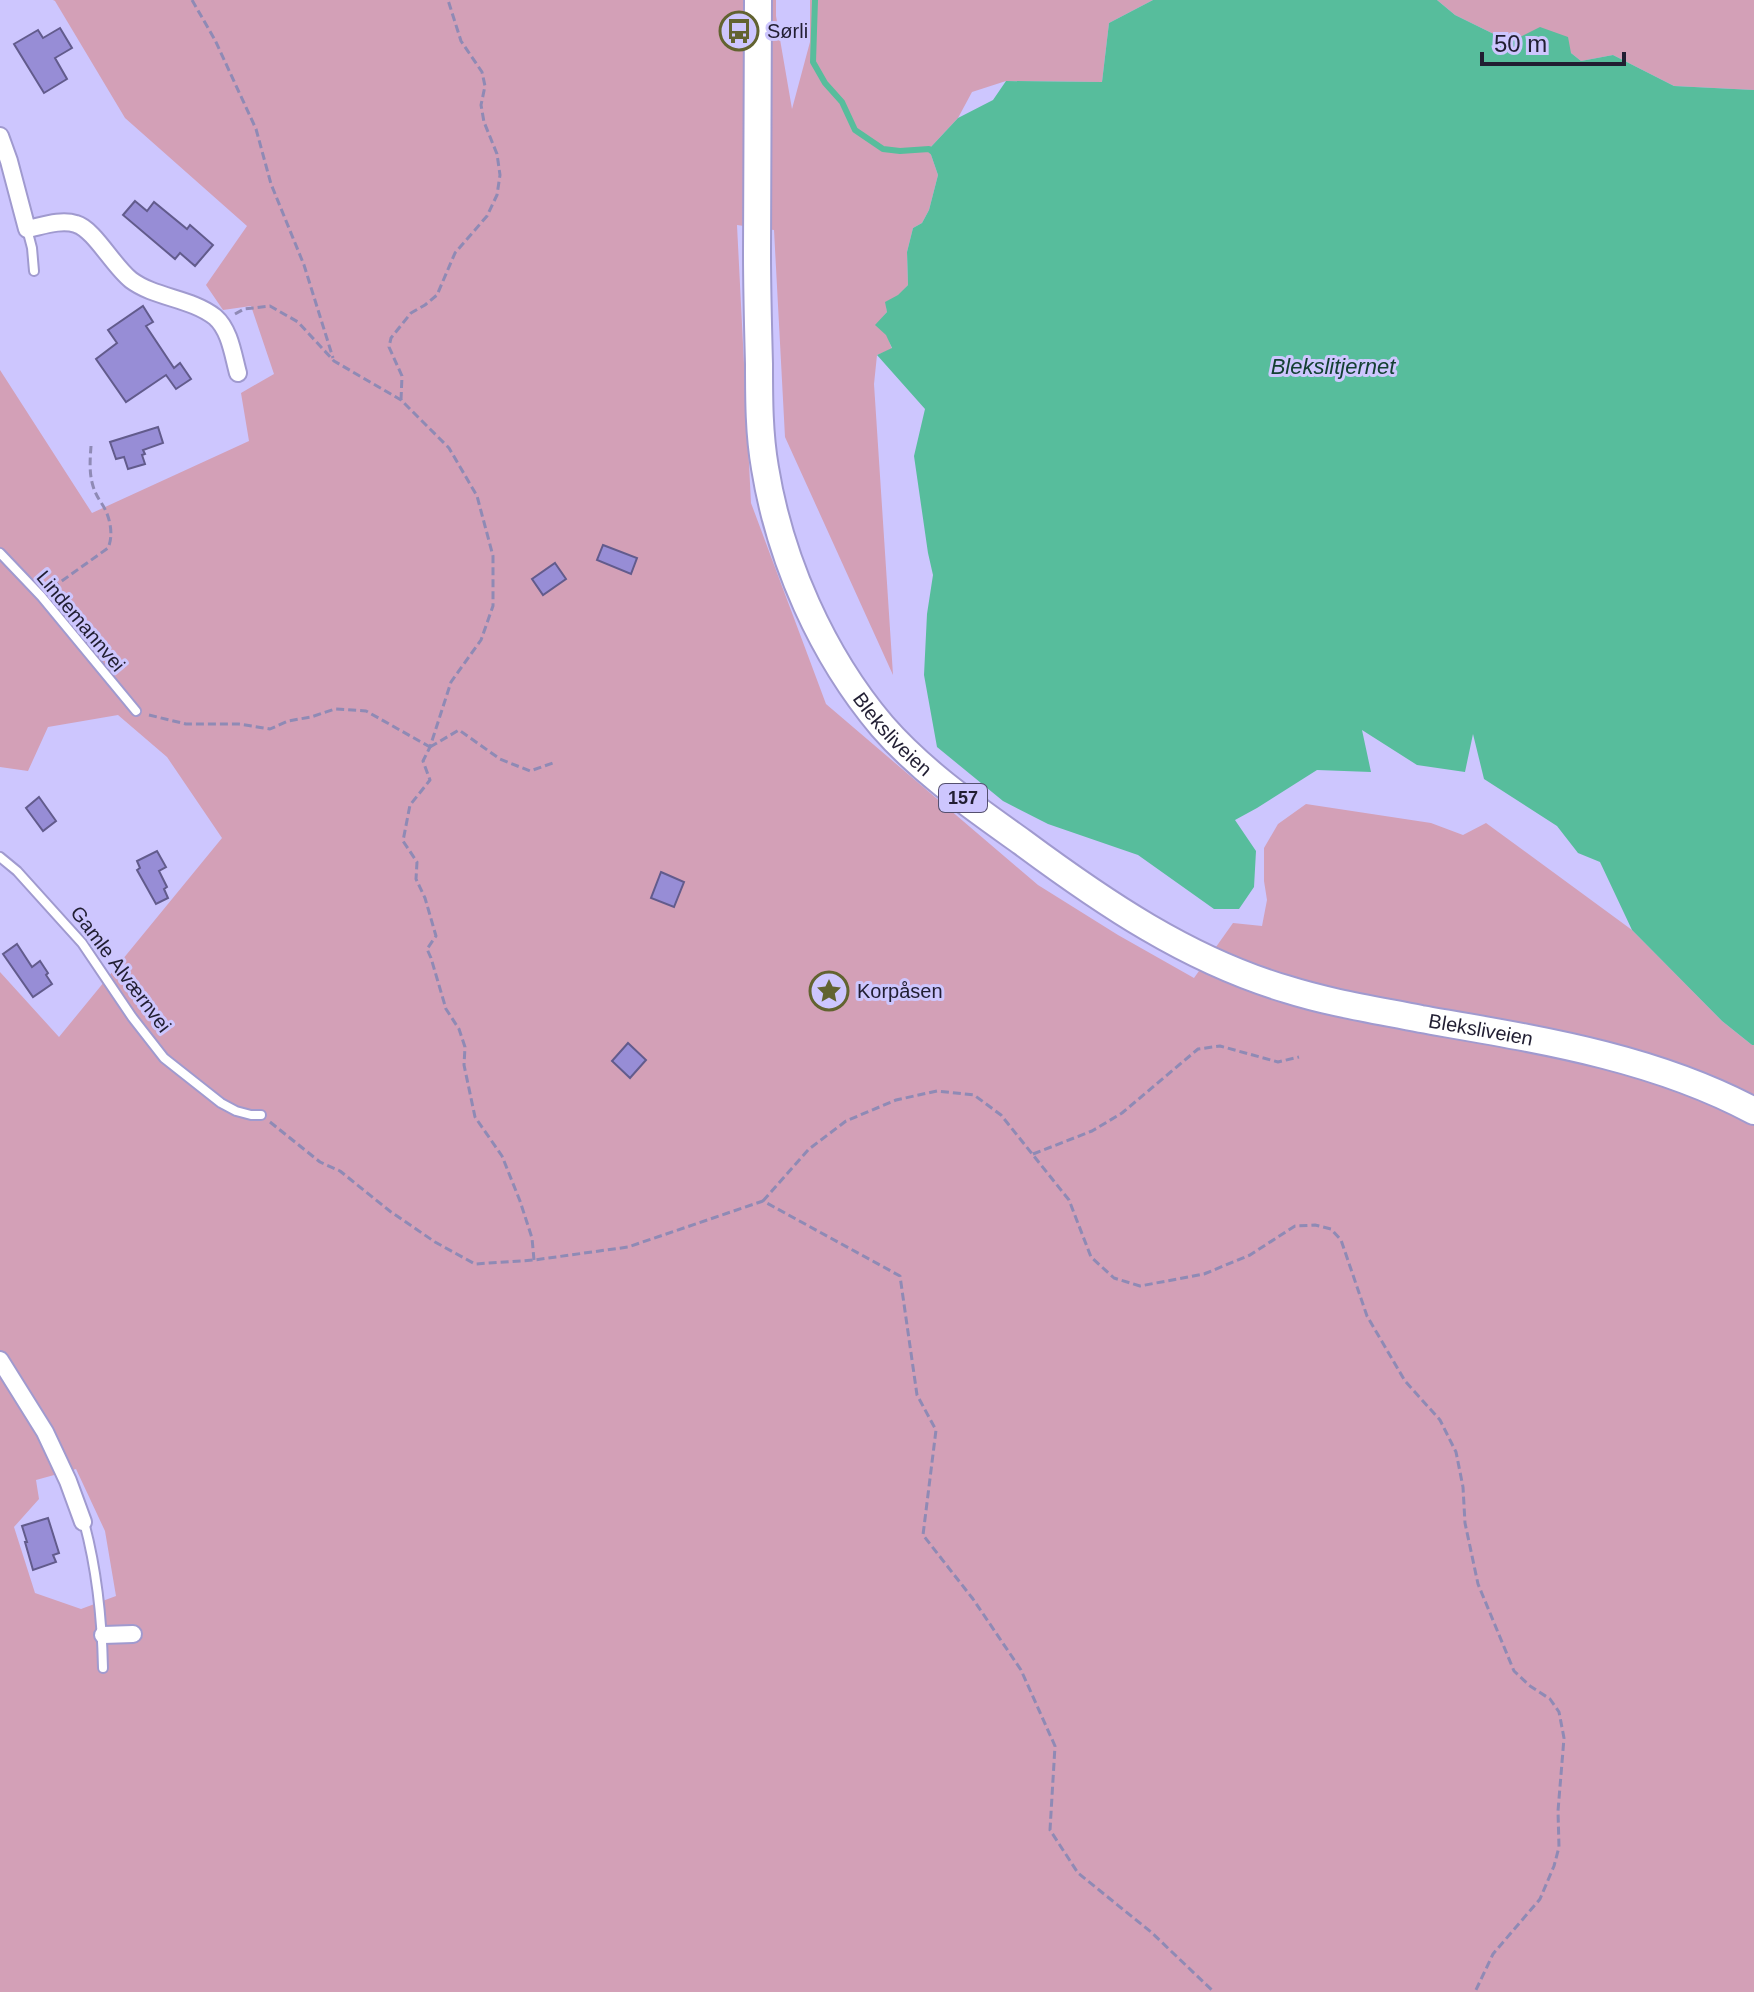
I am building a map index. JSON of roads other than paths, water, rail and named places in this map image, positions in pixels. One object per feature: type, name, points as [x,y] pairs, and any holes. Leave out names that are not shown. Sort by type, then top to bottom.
[{"type":"main road","name":"Bleksliveien","points":[[758,0],[757,307],[759,407],[765,468],[789,558],[819,631],[849,683],[884,728],[923,767],[1054,866],[1115,908],[1200,955],[1257,980],[1326,1000],[1607,1055],[1690,1082],[1754,1111]]},
{"type":"street","points":[[0,136],[27,229],[68,222],[81,225],[119,270],[134,282],[215,317],[228,337],[238,373]]},
{"type":"street","points":[[0,1360],[45,1432],[83,1522]]},
{"type":"street","points":[[103,1635],[133,1634]]},
{"type":"lane","points":[[27,229],[34,271]]},
{"type":"lane","name":"Lindemannvei","points":[[0,553],[41,596],[136,711]]},
{"type":"lane","name":"Gamle Alværnvei","points":[[0,857],[17,871],[82,943],[164,1058],[221,1103],[236,1111],[261,1115]]},
{"type":"lane","points":[[83,1522],[90,1544],[103,1635],[103,1668]]},
{"type":"water","name":"Blekslitjernet","points":[[1153,0],[1437,0],[1455,15],[1510,42],[1540,27],[1568,37],[1571,53],[1581,61],[1613,55],[1674,86],[1754,90],[1754,1045],[1722,1021],[1632,930],[1600,862],[1578,853],[1557,826],[1484,779],[1473,734],[1465,772],[1417,765],[1362,730],[1371,772],[1317,770],[1235,820],[1256,851],[1254,887],[1239,909],[1214,909],[1138,855],[1048,824],[1003,801],[937,747],[924,675],[927,614],[933,575],[914,456],[925,409],[877,355],[892,348],[886,335],[875,325],[887,312],[885,302],[908,285],[907,252],[913,228],[922,223],[929,210],[938,175],[929,149],[958,118],[993,100],[1006,81],[1102,82],[1109,23]]},
{"type":"waterway","points":[[815,0],[813,62],[825,83],[842,102],[855,130],[883,149],[929,149],[933,152]]},
{"type":"place","name":"Sørli","points":[[739,31]]},
{"type":"place","name":"Korpåsen","points":[[829,991]]}]
